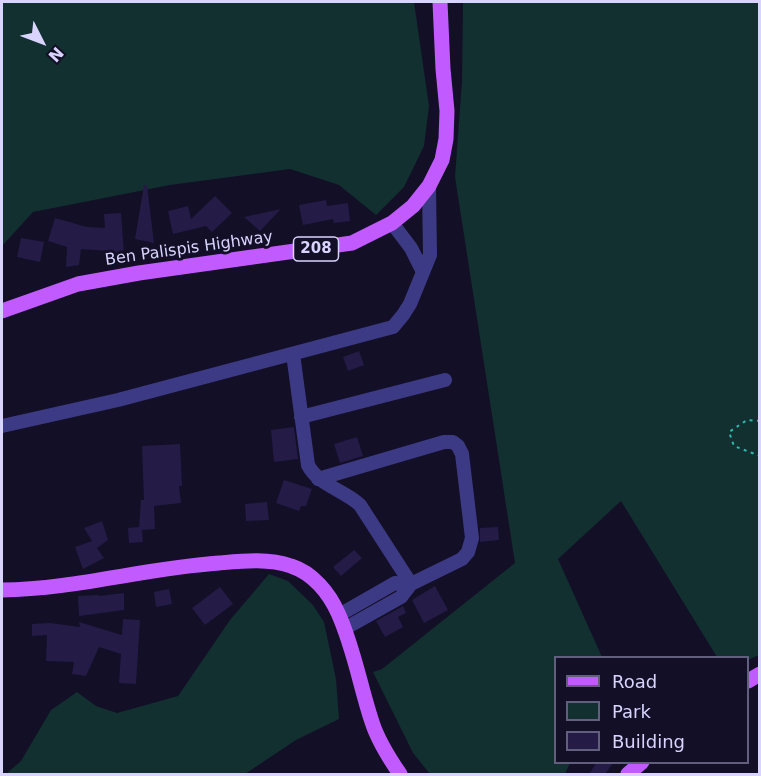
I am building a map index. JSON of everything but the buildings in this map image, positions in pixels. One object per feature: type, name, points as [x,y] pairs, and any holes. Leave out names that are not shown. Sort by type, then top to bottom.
[{"type":"main road","name":"Ben Palispis Highway","points":[[2,310],[78,284],[139,273],[352,243],[392,223],[413,206],[429,186],[442,160],[446,139],[447,111],[440,2]]},
{"type":"main road","points":[[2,590],[41,588],[178,566],[257,560],[291,566],[309,575],[321,586],[341,622],[372,724],[386,754],[400,774]]},
{"type":"main road","points":[[628,774],[640,764]]},
{"type":"street","points":[[2,426],[118,400],[393,327],[410,304],[430,255],[429,186]]},
{"type":"street","points":[[392,223],[411,248],[423,273]]},
{"type":"street","points":[[293,354],[308,465],[318,479],[352,497],[360,505],[410,584]]},
{"type":"street","points":[[301,417],[445,380]]},
{"type":"street","points":[[318,479],[444,442],[453,442],[458,446],[463,462],[471,546],[462,559],[410,584],[401,597],[341,622]]},
{"type":"path","points":[[759,421],[747,420],[729,432],[734,446],[759,456]]},
{"type":"green space","points":[[2,2],[414,2],[429,106],[424,146],[404,187],[376,215],[339,185],[290,169],[170,185],[33,212],[2,246]]},
{"type":"green space","points":[[463,2],[759,2],[759,655],[749,660],[749,656],[716,656],[621,501],[558,559],[602,656],[554,656],[554,764],[570,764],[565,774],[430,774],[413,753],[373,672],[382,669],[515,563],[455,177],[462,81]]},
{"type":"green space","points":[[269,574],[288,581],[313,605],[324,622],[336,679],[339,719],[296,740],[245,774],[6,774],[21,761],[51,710],[77,692],[96,706],[117,713],[178,696],[230,620]]}]
